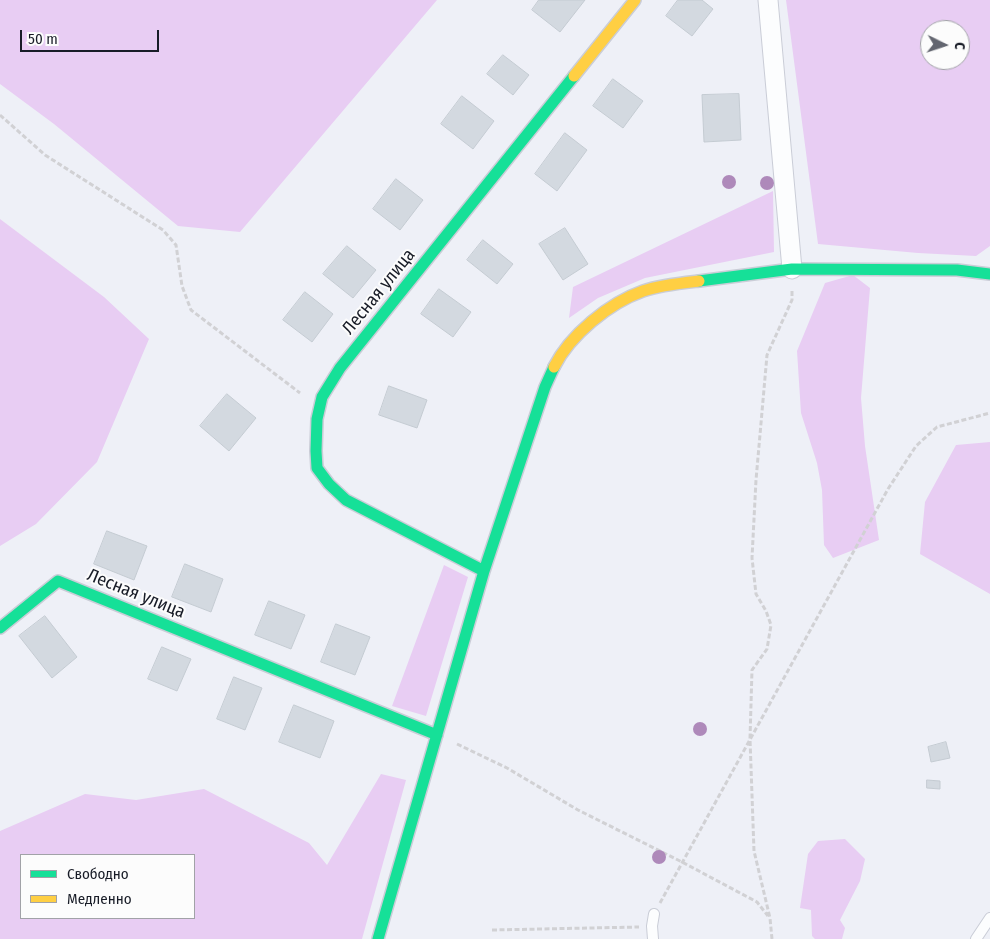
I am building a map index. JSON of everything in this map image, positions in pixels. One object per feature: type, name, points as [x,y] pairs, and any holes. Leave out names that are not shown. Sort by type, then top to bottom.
[{"type":"street","name":"Лесная улица","points":[[484,571],[346,500],[329,484],[317,468],[317,419],[322,397],[340,368],[635,0]]},
{"type":"street","points":[[768,0],[792,269]]},
{"type":"street","points":[[378,939],[484,571],[545,387],[556,364],[579,333],[609,308],[632,296],[656,288],[681,283],[792,269],[957,270],[990,274]]},
{"type":"street","name":"Лесная улица","points":[[0,628],[58,581],[437,735]]},
{"type":"lane","points":[[654,914],[652,926],[654,939]]},
{"type":"lane","points":[[976,939],[990,918]]},
{"type":"path","points":[[0,115],[45,155],[163,230],[176,245],[182,286],[191,310],[320,408]]},
{"type":"path","points":[[772,939],[770,918],[754,851],[750,739],[752,670],[767,649],[771,625],[756,594],[752,558],[756,480],[767,354],[792,300],[792,269]]},
{"type":"path","points":[[654,914],[888,489],[916,446],[937,427],[990,413]]},
{"type":"path","points":[[437,735],[507,768],[578,810],[757,902],[770,918]]},
{"type":"path","points":[[492,930],[652,926]]},
{"type":"shaded area","points":[[0,0],[437,0],[240,232],[178,226],[54,124],[0,84]]},
{"type":"shaded area","points":[[786,0],[990,0],[990,246],[976,256],[818,244]]},
{"type":"shaded area","points":[[773,191],[774,252],[645,278],[598,298],[569,318],[573,287]]},
{"type":"shaded area","points":[[0,219],[104,297],[149,339],[97,462],[36,524],[0,546]]},
{"type":"shaded area","points":[[853,275],[870,288],[861,398],[865,446],[879,540],[833,558],[824,545],[822,490],[817,463],[801,413],[797,351],[825,283]]},
{"type":"shaded area","points":[[990,442],[990,594],[920,554],[925,502],[956,445]]},
{"type":"shaded area","points":[[444,565],[468,577],[426,716],[392,706]]},
{"type":"shaded area","points":[[381,774],[406,780],[362,939],[0,939],[0,831],[85,794],[136,800],[204,789],[309,843],[327,865]]},
{"type":"shaded area","points":[[845,839],[865,859],[860,881],[840,920],[845,928],[842,939],[815,939],[812,936],[811,910],[800,908],[808,854],[818,841]]},
{"type":"building","points":[[539,0],[585,0],[560,32],[532,10]]},
{"type":"building","points":[[678,0],[702,0],[713,9],[692,36],[666,16]]},
{"type":"building","points":[[503,55],[529,75],[513,95],[487,74]]},
{"type":"building","points":[[613,79],[643,101],[623,128],[593,106]]},
{"type":"building","points":[[739,94],[741,140],[704,142],[702,95]]},
{"type":"building","points":[[462,96],[494,121],[473,149],[441,124]]},
{"type":"building","points":[[565,133],[587,150],[557,191],[535,174]]},
{"type":"building","points":[[396,179],[423,200],[400,230],[373,209]]},
{"type":"building","points":[[565,228],[588,264],[563,280],[539,244]]},
{"type":"building","points":[[483,240],[513,264],[497,284],[467,260]]},
{"type":"building","points":[[347,246],[376,270],[353,298],[323,274]]},
{"type":"building","points":[[439,289],[471,312],[453,337],[421,314]]},
{"type":"building","points":[[305,292],[333,314],[312,342],[283,320]]},
{"type":"building","points":[[389,386],[427,400],[417,428],[379,415]]},
{"type":"building","points":[[227,394],[256,418],[229,451],[200,426]]},
{"type":"building","points":[[107,531],[147,546],[134,580],[94,564]]},
{"type":"building","points":[[185,564],[223,579],[211,612],[172,597]]},
{"type":"building","points":[[269,601],[305,615],[291,649],[255,635]]},
{"type":"building","points":[[45,616],[77,657],[52,678],[19,636]]},
{"type":"building","points":[[336,624],[370,637],[355,675],[321,662]]},
{"type":"building","points":[[162,647],[191,659],[177,691],[148,679]]},
{"type":"building","points":[[234,677],[262,688],[245,730],[217,719]]},
{"type":"building","points":[[294,705],[334,721],[320,758],[279,742]]},
{"type":"building","points":[[946,742],[950,758],[931,762],[928,747]]},
{"type":"building","points":[[927,780],[940,781],[940,789],[927,788]]},
{"type":"traffic: fast","points":[[484,571],[346,500],[329,484],[317,468],[317,419],[322,397],[340,368],[574,76]]},
{"type":"traffic: fast","points":[[699,281],[792,269],[957,270],[990,274]]},
{"type":"traffic: fast","points":[[378,939],[484,571],[545,387],[554,367]]},
{"type":"traffic: fast","points":[[0,628],[58,581],[437,735]]},
{"type":"traffic: slow","points":[[574,76],[635,0]]},
{"type":"traffic: slow","points":[[554,367],[561,355],[580,332],[617,303],[650,289],[671,284],[699,281]]}]
